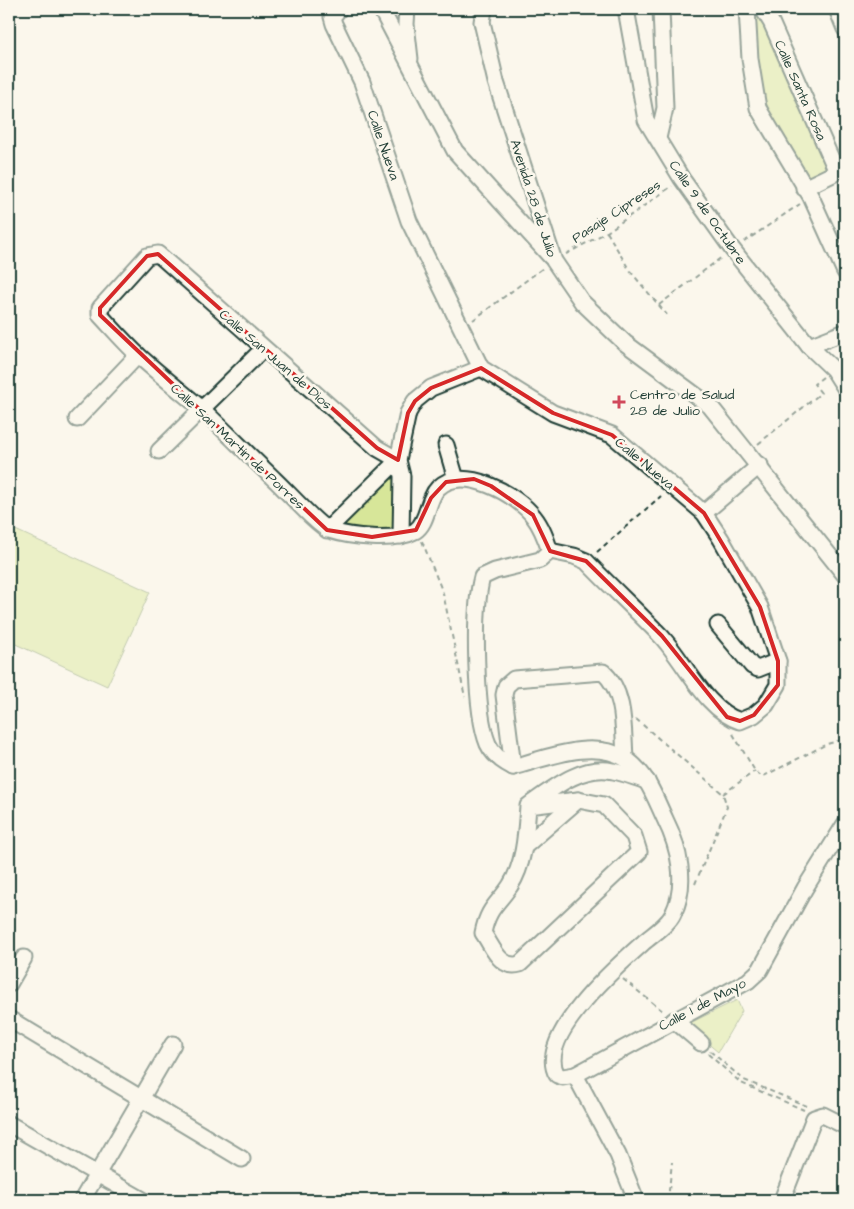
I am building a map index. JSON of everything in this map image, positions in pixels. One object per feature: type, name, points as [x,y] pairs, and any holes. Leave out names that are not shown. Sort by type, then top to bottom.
[{"type":"street","name":"Calle Nueva","points":[[339,9],[332,17],[334,24],[362,82],[409,221],[482,368],[553,413],[612,435],[704,513],[760,607],[778,661],[778,685],[766,706],[754,715],[740,721],[727,717]]},
{"type":"street","points":[[381,9],[412,72],[455,151],[554,261]]},
{"type":"street","points":[[407,9],[406,24],[412,72]]},
{"type":"street","name":"Avenida 28 de Julio","points":[[484,9],[482,22],[496,82],[554,261],[582,302],[625,343],[710,406],[749,451],[845,575]]},
{"type":"street","name":"Calle 9 de Octubre","points":[[626,9],[646,120],[682,179],[732,249],[809,346],[833,370],[845,388]]},
{"type":"street","points":[[658,138],[665,108],[661,9]]},
{"type":"street","points":[[747,9],[750,59],[758,108],[808,193],[845,272]]},
{"type":"street","points":[[837,9],[845,28]]},
{"type":"street","name":"Calle Santa Rosa","points":[[767,15],[837,172],[808,193]]},
{"type":"street","name":"Calle San Martín de Porres","points":[[158,254],[147,256],[100,308],[100,315],[138,355],[202,409],[327,530]]},
{"type":"street","name":"Calle San Juan de Dios","points":[[158,254],[377,448],[398,460]]},
{"type":"street","points":[[809,346],[845,332]]},
{"type":"street","points":[[159,451],[263,349]]},
{"type":"street","points":[[78,419],[138,355]]},
{"type":"street","points":[[401,536],[402,476],[398,460],[408,413],[416,401],[431,388],[482,368]]},
{"type":"street","points":[[446,445],[456,479]]},
{"type":"street","points":[[327,530],[398,460]]},
{"type":"street","points":[[704,513],[760,465]]},
{"type":"street","points":[[327,530],[372,537],[401,536],[416,530],[421,524],[431,498],[438,488],[446,482],[456,479],[474,479],[491,486],[514,500],[533,515],[543,532],[550,551]]},
{"type":"street","points":[[550,551],[574,556],[586,561],[662,636],[714,704],[727,717]]},
{"type":"street","points":[[550,551],[540,560],[494,570],[482,577],[479,588],[476,648],[481,716],[488,745],[500,760],[512,767],[572,751],[604,750],[625,758],[647,781],[673,836],[681,869],[679,897],[672,916],[612,970],[561,1030],[552,1068],[557,1075],[563,1077],[575,1075],[618,1155],[636,1200]]},
{"type":"street","points":[[718,625],[752,666],[758,669],[778,661]]},
{"type":"street","points":[[512,767],[504,695],[506,686],[514,679],[603,672],[611,679],[620,704],[625,758]]},
{"type":"street","points":[[528,806],[578,800],[604,805],[634,836],[639,852],[520,964],[512,966],[503,964],[483,933],[486,916],[511,884],[525,846],[528,806],[558,784],[580,774],[612,770],[647,781]]},
{"type":"street","points":[[525,846],[578,800]]},
{"type":"street","name":"Calle 1 de Mayo","points":[[575,1075],[748,981],[760,970],[805,888],[845,824]]},
{"type":"street","points":[[9,984],[24,958]]},
{"type":"street","points":[[9,1019],[140,1100],[242,1159]]},
{"type":"street","points":[[674,1020],[701,1042]]},
{"type":"street","points":[[82,1200],[173,1044]]},
{"type":"street","points":[[782,1200],[814,1118],[818,1115],[823,1115],[845,1126]]},
{"type":"street","points":[[9,1124],[143,1200]]},
{"type":"path","points":[[767,15],[798,9]]},
{"type":"path","name":"Pasaje Cipreses","points":[[462,327],[554,261],[606,232],[682,179]]},
{"type":"path","points":[[658,305],[808,193]]},
{"type":"path","points":[[606,232],[630,271],[667,315]]},
{"type":"path","points":[[749,451],[821,393],[814,384],[833,370]]},
{"type":"path","points":[[586,561],[672,486]]},
{"type":"path","points":[[416,530],[443,593],[465,698]]},
{"type":"path","points":[[727,717],[731,731],[755,771],[762,777],[828,744],[845,739]]},
{"type":"path","points":[[641,724],[723,794],[727,807],[697,879]]},
{"type":"path","points":[[723,794],[755,771]]},
{"type":"path","points":[[612,970],[674,1020]]},
{"type":"path","points":[[701,1042],[744,1080],[811,1107],[818,1115]]},
{"type":"path","points":[[701,1042],[702,1048],[741,1083],[818,1115]]},
{"type":"path","points":[[668,1200],[672,1162]]},
{"type":"highlighted area","points":[[158,254],[377,448],[398,460],[408,413],[415,401],[431,388],[481,368],[553,413],[612,435],[704,513],[760,607],[778,661],[778,685],[754,715],[740,721],[727,717],[662,636],[586,561],[550,551],[533,515],[491,486],[474,479],[446,482],[431,498],[416,530],[372,537],[327,530],[100,315],[100,308],[147,256]]},
{"type":"green space","points":[[758,11],[829,171],[809,180],[769,110],[762,91],[753,13]]},
{"type":"green space","points":[[391,473],[395,474],[393,529],[388,533],[345,527],[345,522]]},
{"type":"green space","points":[[9,527],[150,592],[107,686],[9,641]]},
{"type":"green space","points":[[737,1000],[742,1011],[718,1052],[686,1025]]},
{"type":"place","name":"Centro de Salud 28 de Julio","points":[[619,402]]}]
